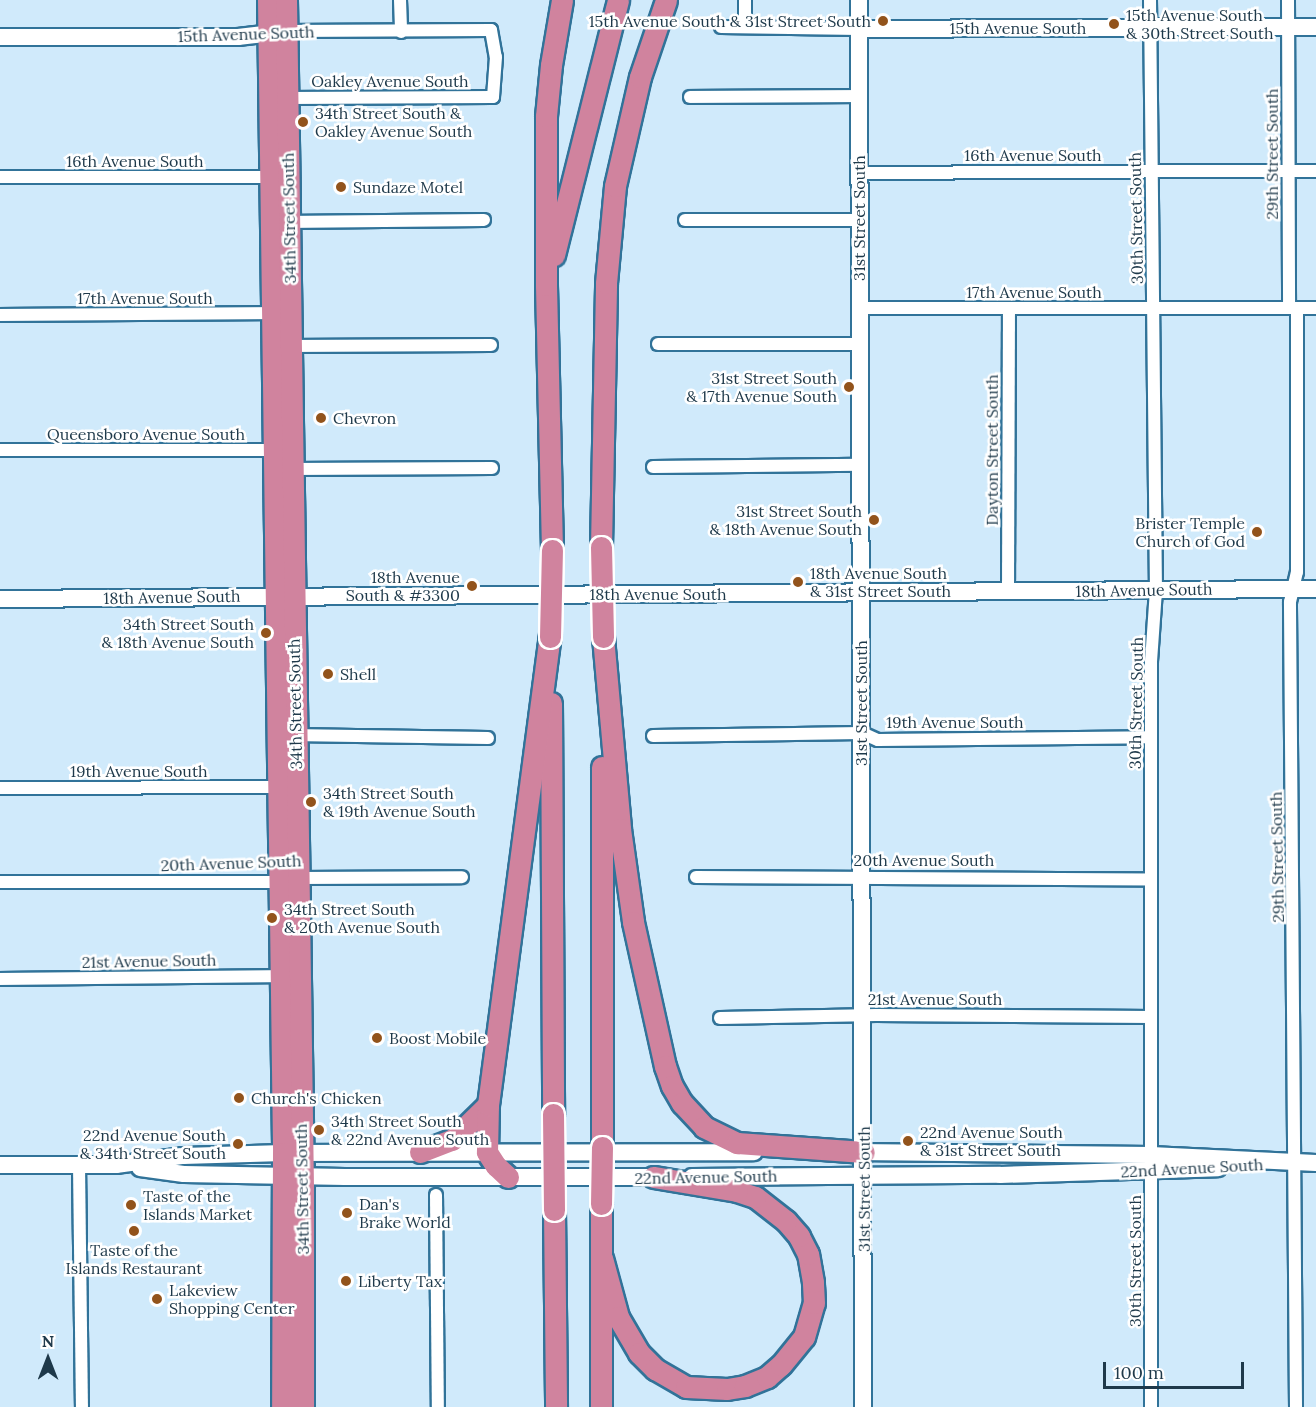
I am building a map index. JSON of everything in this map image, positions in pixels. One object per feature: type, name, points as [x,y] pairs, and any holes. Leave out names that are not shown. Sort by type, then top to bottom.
[{"type":"highway","name":"34th Street South","points":[[268,0],[277,33],[287,98],[280,222],[292,1175],[282,1407]]},
{"type":"highway","name":"34th Street South","points":[[280,222],[270,177],[277,33],[286,0]]},
{"type":"highway","points":[[556,1407],[550,637],[552,550],[546,285],[546,116],[551,65],[562,0]]},
{"type":"highway","points":[[546,285],[618,0]]},
{"type":"highway","points":[[601,1407],[603,637],[601,547],[606,283],[615,186],[640,77],[666,0]]},
{"type":"highway","points":[[508,1177],[496,1166],[487,1152],[488,1105],[550,637]]},
{"type":"highway","points":[[603,637],[620,829],[633,922],[665,1066],[672,1086],[682,1103],[704,1127],[737,1143],[864,1152]]},
{"type":"highway","name":"34th Street South","points":[[287,735],[278,787],[289,880]]},
{"type":"highway","points":[[420,1152],[452,1140],[488,1105]]},
{"type":"highway","name":"34th Street South","points":[[292,1175],[303,1407]]},
{"type":"highway","points":[[602,1258],[618,1317],[639,1353],[655,1370],[686,1387],[727,1389],[745,1386],[767,1377],[782,1365],[804,1337],[814,1303],[813,1282],[808,1254],[800,1236],[786,1221],[755,1197],[746,1194],[653,1178]]},
{"type":"street","points":[[400,0],[400,32]]},
{"type":"street","points":[[745,0],[745,27]]},
{"type":"street","name":"31st Street South","points":[[859,0],[863,1407]]},
{"type":"street","name":"30th Street South","points":[[1150,0],[1156,590],[1151,662],[1151,1407]]},
{"type":"street","name":"29th Street South","points":[[1288,0],[1295,588],[1290,602],[1297,1163],[1296,1407]]},
{"type":"street","name":"15th Avenue South","points":[[721,27],[859,29],[1316,27]]},
{"type":"street","name":"15th Avenue South","points":[[0,37],[225,37],[277,33],[491,30],[496,57],[493,97]]},
{"type":"street","points":[[690,97],[859,96]]},
{"type":"street","name":"Oakley Avenue South","points":[[287,98],[493,97]]},
{"type":"street","name":"16th Avenue South","points":[[858,172],[1316,171]]},
{"type":"street","name":"16th Avenue South","points":[[0,177],[270,177]]},
{"type":"street","points":[[280,222],[484,220]]},
{"type":"street","points":[[685,220],[858,220]]},
{"type":"street","name":"17th Avenue South","points":[[860,308],[1316,308]]},
{"type":"street","name":"Dayton Street South","points":[[1008,592],[1009,308]]},
{"type":"street","name":"17th Avenue South","points":[[0,315],[281,313]]},
{"type":"street","points":[[658,344],[859,344]]},
{"type":"street","points":[[281,346],[491,345]]},
{"type":"street","name":"Queensboro Avenue South","points":[[0,450],[492,468]]},
{"type":"street","points":[[653,467],[860,465]]},
{"type":"street","name":"18th Avenue South","points":[[0,598],[1316,588]]},
{"type":"street","name":"19th Avenue South","points":[[653,736],[862,733],[878,740],[1151,737]]},
{"type":"street","points":[[287,735],[488,738]]},
{"type":"street","name":"19th Avenue South","points":[[0,788],[278,787]]},
{"type":"street","name":"20th Avenue South","points":[[0,882],[462,877]]},
{"type":"street","name":"20th Avenue South","points":[[696,877],[1151,879]]},
{"type":"street","name":"21st Avenue South","points":[[0,979],[289,976]]},
{"type":"street","name":"21st Avenue South","points":[[720,1018],[862,1015],[1151,1017]]},
{"type":"street","name":"22nd Avenue South","points":[[116,1165],[183,1156],[420,1152],[583,1154],[864,1152],[1151,1163],[1316,1163]]},
{"type":"street","name":"22nd Avenue South","points":[[0,1165],[116,1165],[184,1174],[653,1178],[864,1174],[1151,1163]]},
{"type":"street","points":[[79,1165],[82,1407]]},
{"type":"street","points":[[436,1195],[438,1407]]},
{"type":"place","name":"15th Avenue South & 31st Street South","points":[[883,21]]},
{"type":"place","name":"15th Avenue South & 30th Street South","points":[[1114,24]]},
{"type":"place","name":"34th Street South & Oakley Avenue South","points":[[303,122]]},
{"type":"place","name":"Sundaze Motel","points":[[341,187]]},
{"type":"place","name":"31st Street South & 17th Avenue South","points":[[849,387]]},
{"type":"place","name":"Chevron","points":[[321,418]]},
{"type":"place","name":"31st Street South & 18th Avenue South","points":[[874,520]]},
{"type":"place","name":"Brister Temple Church of God","points":[[1257,532]]},
{"type":"place","name":"18th Avenue South & 31st Street South","points":[[798,582]]},
{"type":"place","name":"18th Avenue South & #3300","points":[[472,586]]},
{"type":"place","name":"34th Street South & 18th Avenue South","points":[[266,633]]},
{"type":"place","name":"Shell","points":[[328,674]]},
{"type":"place","name":"34th Street South & 19th Avenue South","points":[[311,802]]},
{"type":"place","name":"34th Street South & 20th Avenue South","points":[[272,918]]},
{"type":"place","name":"Boost Mobile","points":[[377,1038]]},
{"type":"place","name":"Church's Chicken","points":[[239,1098]]},
{"type":"place","name":"34th Street South & 22nd Avenue South","points":[[319,1130]]},
{"type":"place","name":"22nd Avenue South & 31st Street South","points":[[908,1141]]},
{"type":"place","name":"22nd Avenue South & 34th Street South","points":[[238,1144]]},
{"type":"place","name":"Taste of the Islands Market","points":[[131,1205]]},
{"type":"place","name":"Dan's Brake World","points":[[347,1213]]},
{"type":"place","name":"Taste of the Islands Restaurant","points":[[134,1231]]},
{"type":"place","name":"Liberty Tax","points":[[346,1281]]},
{"type":"place","name":"Lakeview Shopping Center","points":[[157,1299]]}]
